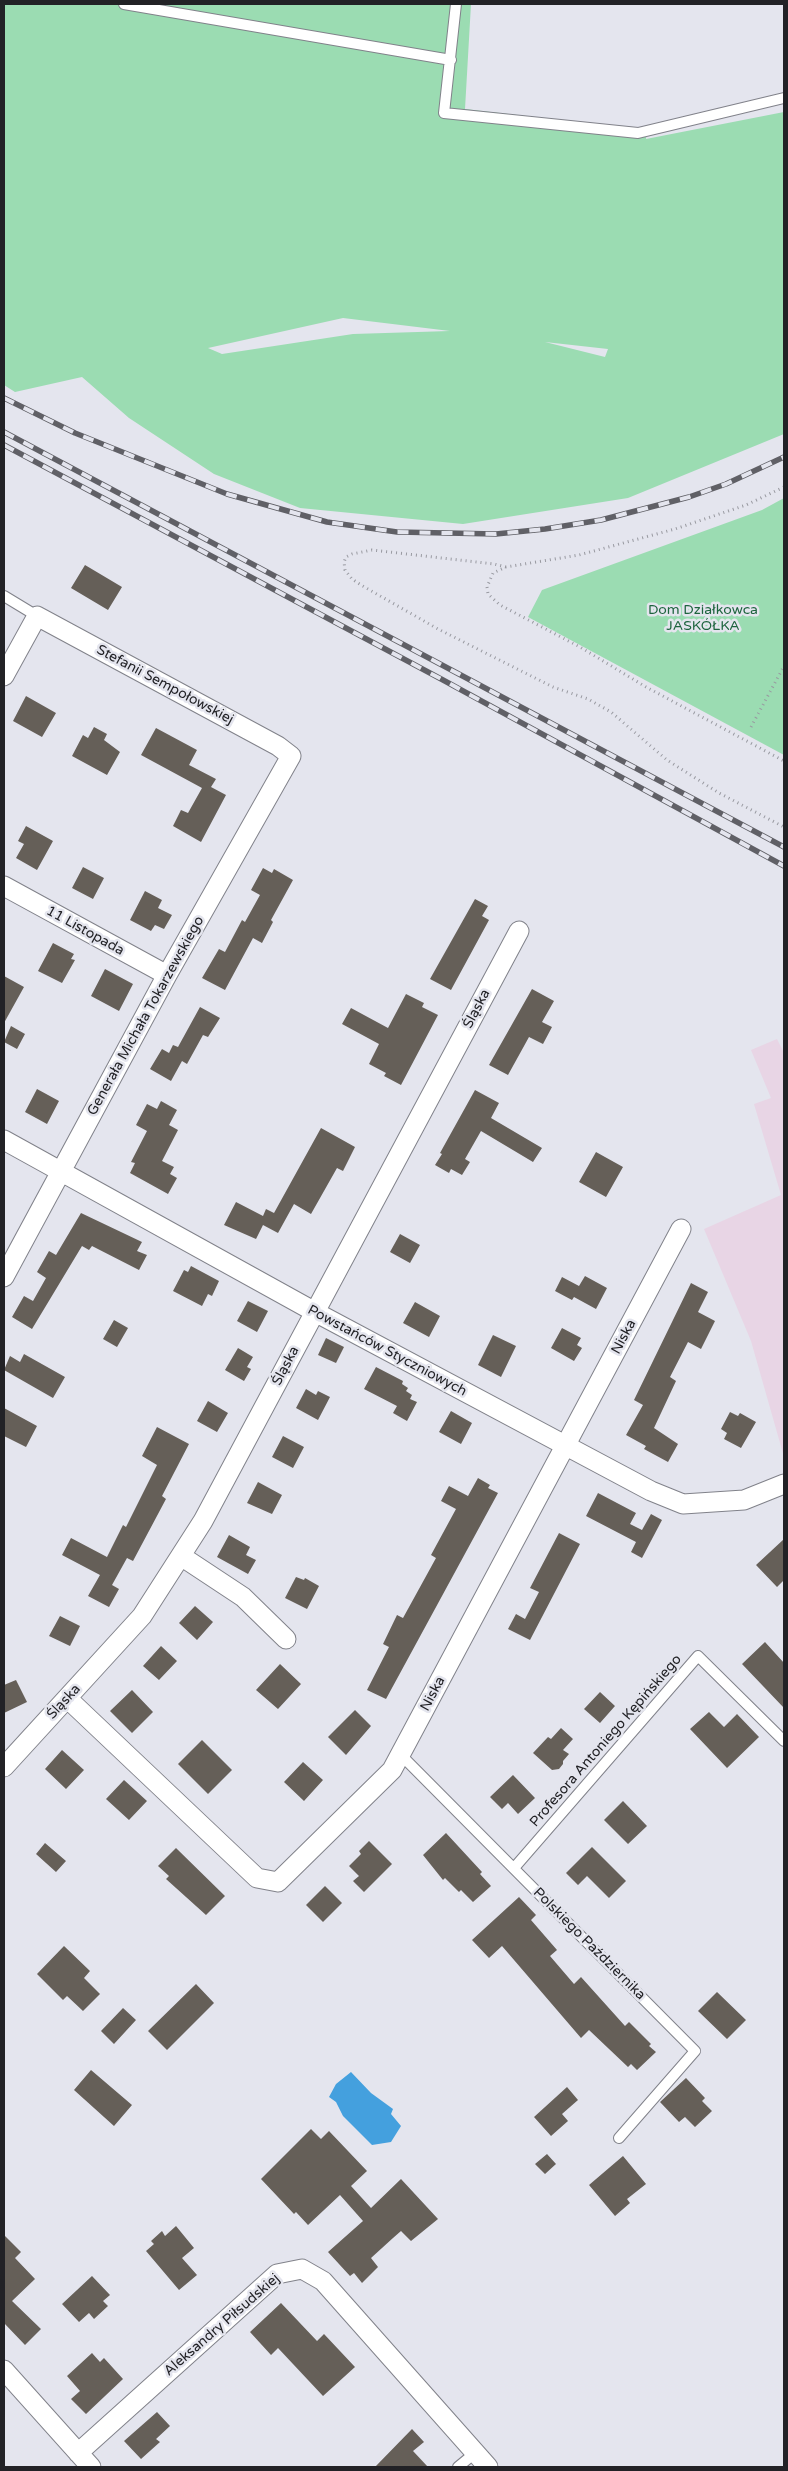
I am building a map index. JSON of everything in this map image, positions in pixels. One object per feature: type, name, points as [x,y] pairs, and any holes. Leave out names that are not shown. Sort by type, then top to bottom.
[{"type":"street","points":[[4,676],[37,616]]},
{"type":"street","name":"Stefanii Sempołowskiej","points":[[37,616],[278,746],[291,756]]},
{"type":"street","name":"Generała Michała Tokarzewskiego","points":[[4,1277],[166,975],[291,756]]},
{"type":"street","name":"11 Listopada","points":[[4,886],[166,975]]},
{"type":"street","name":"Śląska","points":[[4,1767],[142,1616],[203,1521],[519,931]]},
{"type":"street","name":"Powstańców Styczniowych","points":[[4,1140],[315,1312],[651,1491],[684,1504],[744,1500],[784,1484]]},
{"type":"street","name":"Niska","points":[[68,1699],[257,1878],[278,1882],[392,1770],[681,1230]]},
{"type":"street","points":[[181,1556],[243,1597],[286,1639]]},
{"type":"street","name":"Aleksandry Piłsudskiej","points":[[78,2453],[277,2274],[302,2269],[323,2281],[488,2467]]},
{"type":"street","points":[[4,2370],[91,2467]]},
{"type":"lane","points":[[124,4],[451,60]]},
{"type":"lane","points":[[456,4],[444,113],[638,133],[784,98]]},
{"type":"lane","points":[[4,596],[37,616]]},
{"type":"lane","name":"Profesora Antoniego Kępińskiego","points":[[514,1868],[698,1656],[784,1741]]},
{"type":"lane","name":"Polskiego Października","points":[[401,1755],[695,2051],[619,2138]]},
{"type":"lane","points":[[458,2467],[475,2452]]},
{"type":"path","points":[[784,487],[746,505],[675,529],[579,555],[506,567],[493,574],[488,580],[488,594],[493,600],[580,647],[646,687],[784,761]]},
{"type":"path","points":[[506,567],[372,550],[352,554],[346,557],[344,562],[345,570],[352,579],[361,585],[438,629],[554,687],[588,699],[612,712],[667,760],[720,793],[784,827]]},
{"type":"path","points":[[751,726],[784,666]]},
{"type":"shaded area","points":[[777,1039],[784,1053],[784,1457],[751,1341],[704,1229],[781,1195],[754,1104],[771,1098],[751,1050]]},
{"type":"green space","points":[[4,4],[471,4],[465,109],[647,130],[646,139],[784,112],[784,434],[628,498],[463,524],[300,508],[214,474],[129,418],[82,377],[15,392],[4,385]],"holes":[[[343,318],[450,331],[353,334],[222,354],[208,348]],[[545,342],[608,349],[605,357]]]},
{"type":"green space","name":"Dom Działkowca JASKÓŁKA","points":[[784,498],[784,755],[528,617],[542,590],[762,510]]},
{"type":"water","points":[[351,2072],[371,2093],[393,2109],[391,2114],[401,2126],[391,2142],[372,2145],[343,2116],[336,2102],[329,2097],[336,2084]]},
{"type":"building","points":[[85,565],[122,587],[108,610],[71,588]]},
{"type":"building","points":[[26,696],[56,713],[42,737],[13,721]]},
{"type":"building","points":[[94,727],[107,734],[104,740],[120,752],[107,775],[72,756],[83,735],[88,738]]},
{"type":"building","points":[[156,728],[197,750],[189,765],[216,779],[211,787],[226,795],[201,842],[173,826],[181,810],[188,813],[202,788],[141,755]]},
{"type":"building","points":[[26,826],[53,841],[37,870],[16,858],[24,844],[18,841]]},
{"type":"building","points":[[83,867],[104,878],[93,899],[72,888]]},
{"type":"building","points":[[263,868],[272,873],[274,869],[293,880],[271,920],[273,922],[262,943],[253,938],[225,990],[202,978],[219,949],[225,952],[242,920],[245,922],[260,895],[251,890]]},
{"type":"building","points":[[145,891],[162,900],[158,908],[172,915],[164,929],[155,925],[151,931],[130,920]]},
{"type":"building","points":[[475,899],[488,906],[482,916],[489,920],[451,990],[430,979]]},
{"type":"building","points":[[53,943],[74,954],[71,959],[75,960],[62,983],[38,971]]},
{"type":"building","points":[[105,969],[133,984],[119,1011],[91,996]]},
{"type":"building","points":[[4,976],[24,987],[4,1023]]},
{"type":"building","points":[[532,989],[554,1001],[542,1022],[552,1027],[543,1044],[529,1037],[508,1075],[489,1065]]},
{"type":"building","points":[[406,994],[424,1003],[422,1007],[438,1015],[401,1085],[384,1076],[386,1073],[369,1064],[379,1044],[342,1024],[351,1008],[388,1028]]},
{"type":"building","points":[[200,1007],[220,1018],[208,1037],[203,1035],[187,1064],[182,1061],[171,1081],[150,1069],[162,1049],[169,1053],[173,1045],[178,1047]]},
{"type":"building","points":[[11,1026],[25,1034],[17,1049],[4,1042]]},
{"type":"building","points":[[37,1089],[59,1101],[47,1124],[25,1112]]},
{"type":"building","points":[[475,1090],[499,1103],[491,1118],[542,1148],[533,1162],[481,1131],[465,1159],[470,1162],[462,1175],[451,1169],[449,1173],[435,1165]]},
{"type":"building","points":[[161,1101],[177,1110],[169,1125],[178,1130],[162,1161],[174,1167],[170,1174],[177,1178],[168,1194],[130,1173],[135,1163],[131,1162],[147,1131],[136,1125],[147,1104],[157,1109]]},
{"type":"building","points":[[321,1128],[355,1147],[343,1171],[337,1168],[311,1214],[294,1204],[278,1233],[263,1225],[256,1239],[224,1225],[236,1202],[263,1216],[266,1209],[274,1213]]},
{"type":"building","points":[[596,1152],[623,1167],[606,1197],[579,1182]]},
{"type":"building","points":[[81,1213],[142,1242],[137,1251],[147,1255],[139,1270],[92,1246],[89,1250],[82,1246],[32,1329],[12,1317],[24,1296],[33,1301],[46,1278],[37,1272],[49,1251],[56,1255]]},
{"type":"building","points":[[400,1234],[420,1245],[410,1263],[390,1252]]},
{"type":"building","points":[[191,1266],[219,1281],[212,1296],[208,1294],[202,1306],[173,1291],[184,1270],[188,1272]]},
{"type":"building","points":[[585,1276],[607,1288],[596,1309],[574,1297],[572,1300],[555,1291],[562,1277],[579,1286]]},
{"type":"building","points":[[691,1283],[708,1292],[698,1312],[715,1321],[701,1349],[688,1342],[670,1377],[676,1381],[654,1428],[678,1444],[668,1462],[644,1449],[646,1446],[626,1435],[643,1405],[634,1400]]},
{"type":"building","points":[[248,1301],[268,1311],[257,1332],[237,1321]]},
{"type":"building","points":[[415,1302],[440,1316],[429,1337],[403,1323]]},
{"type":"building","points":[[114,1320],[128,1328],[117,1347],[103,1339]]},
{"type":"building","points":[[562,1328],[581,1338],[577,1345],[582,1348],[574,1361],[551,1348]]},
{"type":"building","points":[[493,1335],[516,1346],[501,1377],[478,1365]]},
{"type":"building","points":[[326,1338],[344,1347],[336,1363],[318,1355]]},
{"type":"building","points":[[238,1348],[253,1357],[247,1367],[251,1369],[244,1381],[225,1370]]},
{"type":"building","points":[[24,1354],[65,1377],[53,1398],[4,1370],[10,1356],[20,1362]]},
{"type":"building","points":[[376,1367],[403,1381],[402,1384],[408,1388],[406,1391],[412,1395],[410,1399],[417,1402],[407,1421],[393,1413],[397,1406],[364,1389]]},
{"type":"building","points":[[306,1389],[316,1395],[318,1391],[330,1397],[318,1420],[296,1408]]},
{"type":"building","points":[[208,1401],[228,1413],[217,1432],[197,1421]]},
{"type":"building","points":[[4,1408],[37,1426],[26,1447],[4,1436]]},
{"type":"building","points":[[451,1411],[472,1423],[461,1444],[439,1432]]},
{"type":"building","points":[[730,1412],[738,1416],[740,1413],[756,1422],[741,1448],[724,1439],[727,1433],[721,1429]]},
{"type":"building","points":[[157,1427],[189,1444],[162,1496],[166,1499],[133,1561],[127,1558],[112,1585],[119,1589],[109,1607],[88,1596],[100,1575],[62,1555],[71,1538],[107,1557],[123,1525],[126,1527],[157,1465],[142,1456]]},
{"type":"building","points":[[283,1436],[304,1447],[293,1468],[272,1457]]},
{"type":"building","points":[[478,1478],[490,1485],[488,1488],[498,1493],[386,1699],[367,1690],[389,1647],[383,1644],[397,1615],[403,1618],[436,1558],[431,1555],[456,1509],[441,1501],[449,1486],[468,1496]]},
{"type":"building","points":[[258,1482],[282,1495],[272,1514],[247,1503]]},
{"type":"building","points":[[598,1493],[636,1513],[630,1524],[642,1530],[651,1514],[662,1520],[642,1558],[631,1552],[636,1542],[586,1516]]},
{"type":"building","points":[[559,1533],[580,1544],[530,1640],[508,1629],[516,1614],[525,1619],[539,1592],[530,1588]]},
{"type":"building","points":[[229,1535],[250,1547],[246,1555],[256,1560],[248,1574],[217,1557]]},
{"type":"building","points":[[784,1539],[784,1580],[777,1587],[756,1565]]},
{"type":"building","points":[[296,1577],[304,1580],[305,1578],[319,1586],[307,1609],[285,1598]]},
{"type":"building","points":[[195,1606],[213,1622],[197,1640],[179,1623]]},
{"type":"building","points":[[60,1616],[80,1626],[70,1646],[49,1636]]},
{"type":"building","points":[[765,1642],[784,1663],[784,1708],[742,1664]]},
{"type":"building","points":[[161,1646],[177,1661],[159,1680],[143,1666]]},
{"type":"building","points":[[280,1664],[301,1684],[278,1709],[256,1690]]},
{"type":"building","points":[[16,1680],[27,1702],[4,1713],[4,1685]]},
{"type":"building","points":[[132,1690],[153,1712],[132,1733],[110,1711]]},
{"type":"building","points":[[600,1692],[615,1706],[600,1723],[584,1709]]},
{"type":"building","points":[[355,1710],[371,1726],[346,1755],[328,1737]]},
{"type":"building","points":[[709,1712],[724,1727],[737,1714],[759,1737],[727,1768],[690,1729]]},
{"type":"building","points":[[561,1728],[573,1739],[563,1750],[569,1754],[563,1761],[563,1764],[559,1769],[552,1770],[533,1753],[548,1737],[551,1739]]},
{"type":"building","points":[[202,1740],[232,1770],[208,1794],[178,1764]]},
{"type":"building","points":[[62,1750],[84,1770],[66,1789],[45,1769]]},
{"type":"building","points":[[303,1762],[323,1780],[304,1801],[284,1782]]},
{"type":"building","points":[[513,1775],[535,1798],[518,1814],[508,1803],[502,1809],[490,1797]]},
{"type":"building","points":[[124,1780],[147,1801],[129,1820],[106,1799]]},
{"type":"building","points":[[623,1801],[647,1826],[628,1844],[604,1820]]},
{"type":"building","points":[[446,1833],[482,1872],[480,1874],[491,1886],[473,1902],[461,1890],[459,1892],[445,1878],[443,1880],[423,1855]]},
{"type":"building","points":[[369,1841],[392,1864],[364,1892],[353,1881],[359,1876],[349,1866],[361,1854],[359,1851]]},
{"type":"building","points":[[45,1843],[66,1861],[56,1872],[36,1854]]},
{"type":"building","points":[[592,1847],[626,1881],[609,1898],[587,1876],[578,1885],[566,1873]]},
{"type":"building","points":[[176,1848],[225,1896],[206,1915],[166,1879],[169,1876],[158,1866]]},
{"type":"building","points":[[325,1886],[342,1903],[323,1922],[306,1905]]},
{"type":"building","points":[[519,1897],[536,1915],[531,1920],[557,1950],[550,1956],[574,1984],[581,1977],[625,2026],[629,2022],[651,2044],[649,2046],[656,2052],[637,2070],[631,2064],[628,2067],[589,2030],[581,2038],[502,1946],[489,1958],[472,1940]]},
{"type":"building","points":[[64,1946],[90,1971],[84,1978],[100,1994],[83,2011],[67,1996],[63,2000],[37,1974]]},
{"type":"building","points":[[196,1984],[214,2003],[167,2050],[148,2031]]},
{"type":"building","points":[[717,1992],[746,2020],[727,2039],[698,2011]]},
{"type":"building","points":[[123,2008],[136,2020],[114,2044],[101,2031]]},
{"type":"building","points":[[91,2070],[132,2105],[114,2126],[74,2090]]},
{"type":"building","points":[[686,2078],[705,2098],[702,2101],[712,2111],[695,2127],[685,2117],[679,2122],[660,2102]]},
{"type":"building","points":[[567,2087],[578,2100],[562,2114],[568,2121],[551,2136],[534,2117]]},
{"type":"building","points":[[311,2129],[321,2139],[329,2131],[367,2171],[351,2186],[371,2208],[401,2179],[438,2219],[411,2241],[401,2231],[371,2258],[378,2267],[362,2283],[354,2273],[350,2276],[328,2252],[363,2221],[340,2195],[308,2225],[296,2212],[294,2214],[261,2179]]},
{"type":"building","points":[[547,2154],[556,2164],[545,2174],[535,2164]]},
{"type":"building","points":[[623,2156],[646,2184],[627,2199],[630,2203],[615,2216],[589,2185]]},
{"type":"building","points":[[176,2226],[194,2248],[182,2258],[197,2275],[179,2290],[146,2251],[154,2244],[151,2241],[162,2231],[165,2236]]},
{"type":"building","points":[[4,2235],[21,2252],[15,2258],[35,2279],[12,2301],[41,2329],[25,2345],[4,2323]]},
{"type":"building","points":[[92,2276],[110,2295],[103,2301],[108,2306],[94,2319],[89,2313],[79,2322],[62,2304]]},
{"type":"building","points":[[281,2303],[317,2341],[324,2334],[355,2367],[323,2396],[278,2348],[271,2355],[250,2332]]},
{"type":"building","points":[[92,2353],[100,2362],[104,2358],[123,2379],[86,2414],[71,2399],[80,2391],[67,2376]]},
{"type":"building","points":[[157,2412],[170,2426],[156,2439],[160,2442],[141,2459],[124,2441]]},
{"type":"building","points":[[412,2429],[424,2442],[413,2451],[428,2467],[375,2467]]},
{"type":"railway","points":[[4,398],[75,433],[227,494],[327,522],[397,532],[496,534],[545,529],[601,520],[689,497],[726,484],[784,457]]},
{"type":"railway","points":[[4,432],[784,847]]},
{"type":"railway","points":[[4,445],[443,680],[784,866]]}]
